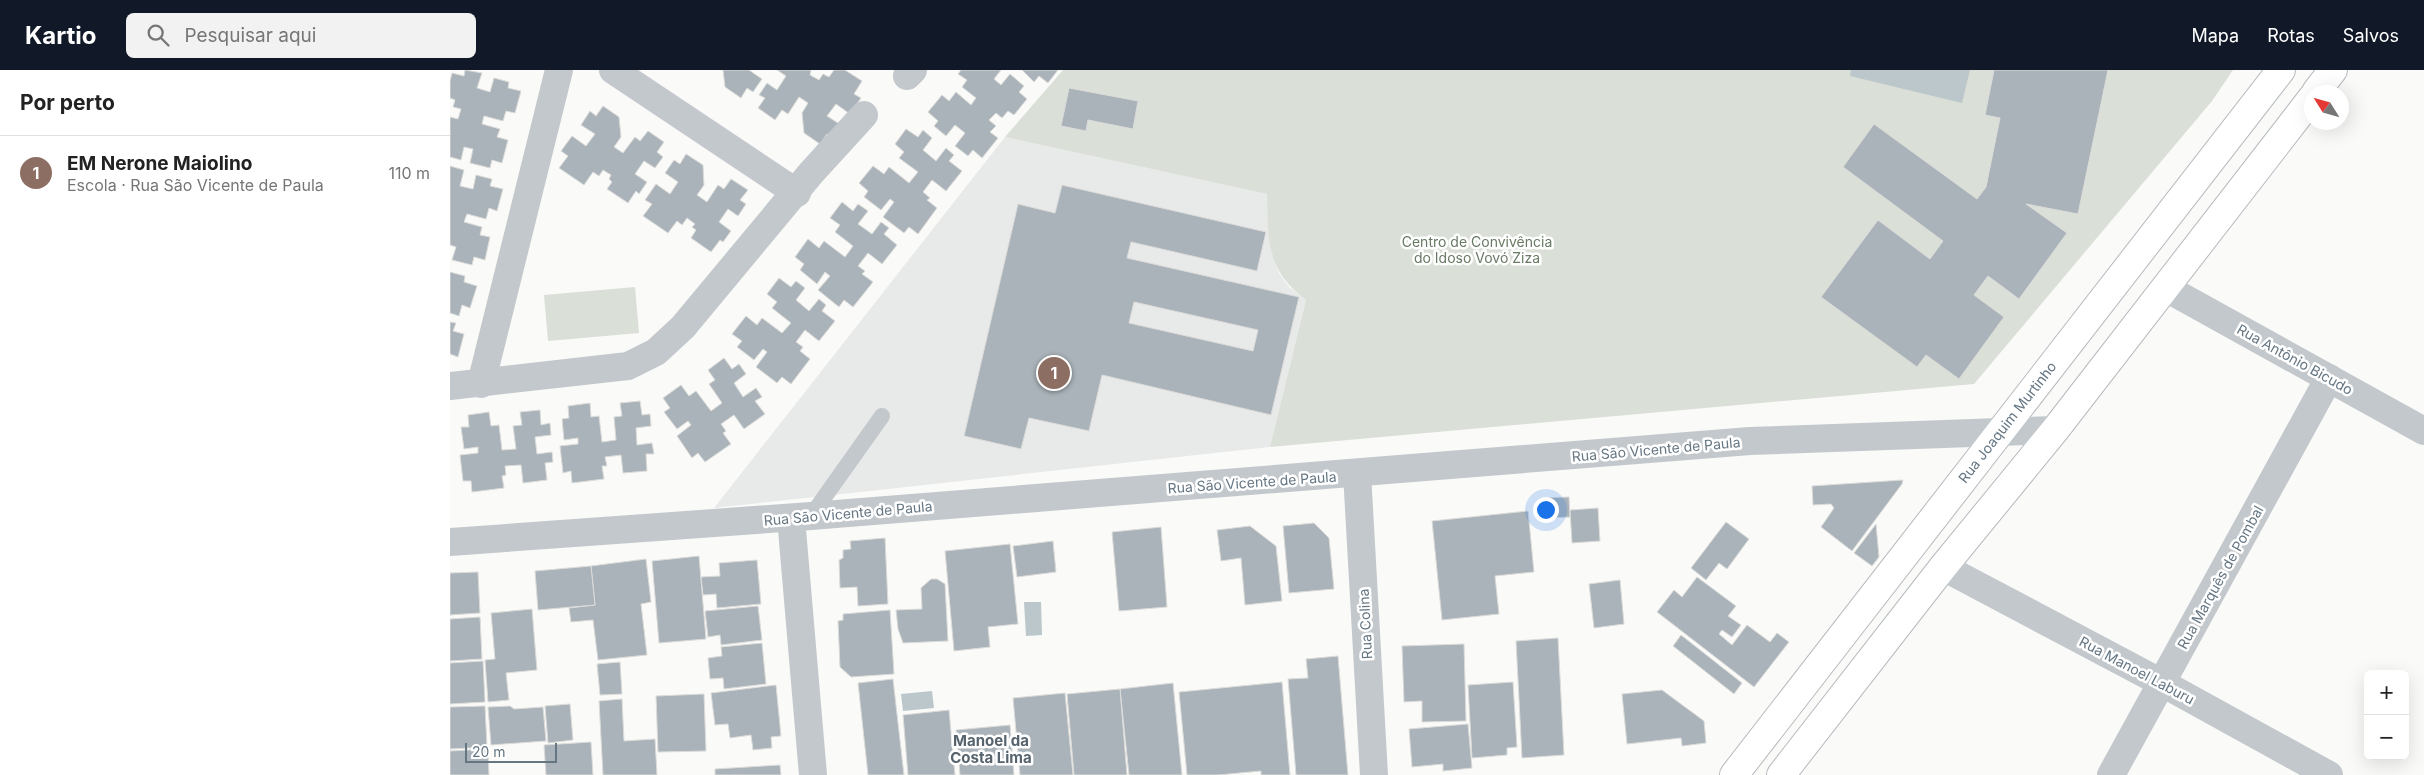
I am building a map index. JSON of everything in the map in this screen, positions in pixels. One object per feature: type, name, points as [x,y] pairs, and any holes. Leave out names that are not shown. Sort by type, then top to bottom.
[{"type":"main road","name":"Rua Joaquim Murtinho","points":[[1734,775],[2281,70]]},
{"type":"main road","points":[[2321,85],[2333,70]]},
{"type":"main road","points":[[1782,775],[1943,567],[2166,288],[2304,108]]},
{"type":"street","points":[[481,384],[559,70]]},
{"type":"street","points":[[613,70],[796,192]]},
{"type":"street","points":[[450,386],[628,366],[656,352],[683,327],[864,114]]},
{"type":"street","name":"Rua Antônio Bicudo","points":[[2166,288],[2424,429]]},
{"type":"street","name":"Rua Marquês de Pombal","points":[[2111,775],[2329,378]]},
{"type":"street","name":"Rua São Vicente de Paula","points":[[450,542],[1357,474],[1750,441],[2054,430]]},
{"type":"street","name":"Rua Colina","points":[[1357,474],[1374,775]]},
{"type":"street","points":[[801,517],[812,775]]},
{"type":"street","name":"Rua Manoel Laburu","points":[[1943,567],[2162,683],[2329,775]]},
{"type":"lane","points":[[801,517],[882,416]]},
{"type":"shaded area","points":[[1851,70],[1970,70],[1962,103],[1850,76]]},
{"type":"shaded area","points":[[1005,137],[1267,194],[1268,228],[1272,254],[1279,273],[1289,287],[1306,300],[1270,447],[714,508]]},
{"type":"shaded area","points":[[1024,602],[1041,602],[1042,635],[1026,636]]},
{"type":"shaded area","points":[[932,691],[934,708],[903,711],[901,694]]},
{"type":"green space","name":"Centro de Convivência do Idoso Vovó Ziza","points":[[1063,70],[2233,70],[2212,101],[1974,384],[1270,447],[1306,300],[1293,289],[1276,266],[1269,240],[1267,194],[1005,137]]},
{"type":"green space","points":[[635,287],[639,333],[548,341],[544,295]]},
{"type":"building","points":[[465,70],[482,73],[477,88],[490,92],[494,78],[509,82],[508,88],[521,91],[515,113],[506,111],[503,121],[484,116],[482,124],[500,129],[497,137],[508,140],[502,163],[492,160],[490,168],[470,163],[473,149],[464,147],[461,160],[450,157],[450,117],[458,119],[461,109],[453,107],[455,100],[450,98],[450,81],[452,73],[464,76]]},
{"type":"building","points":[[723,70],[749,70],[762,79],[753,92],[747,88],[741,98],[725,87]]},
{"type":"building","points":[[777,70],[811,70],[810,75],[819,80],[823,74],[829,77],[834,70],[845,70],[862,81],[854,94],[861,98],[850,114],[836,104],[827,116],[841,125],[833,138],[827,134],[820,144],[804,133],[802,113],[808,103],[799,97],[788,114],[782,110],[775,120],[758,108],[765,98],[759,95],[767,83],[777,90],[786,76]]},
{"type":"building","points":[[961,70],[1001,70],[994,79],[1001,85],[1010,74],[1024,86],[1019,92],[1027,99],[1014,115],[1008,111],[1002,118],[996,113],[989,120],[996,126],[990,132],[998,138],[982,158],[973,150],[968,156],[955,146],[965,133],[955,125],[946,136],[934,126],[938,121],[928,112],[942,95],[949,101],[956,92],[971,105],[976,98],[962,87],[967,80],[958,74]]},
{"type":"building","points":[[1022,70],[1058,70],[1048,83],[1039,76],[1034,82]]},
{"type":"building","points":[[1994,70],[2108,70],[2078,214],[2026,204],[2067,233],[2019,299],[1988,276],[1974,295],[2004,317],[1959,379],[1926,355],[1917,367],[1821,297],[1878,220],[1930,259],[1943,241],[1843,167],[1874,124],[1977,199],[1986,187],[2000,118],[1985,115]]},
{"type":"building","points":[[1069,88],[1138,101],[1133,129],[1088,120],[1086,131],[1061,126]]},
{"type":"building","points":[[603,106],[619,117],[621,137],[614,147],[623,153],[635,137],[640,141],[648,131],[664,142],[657,152],[663,157],[655,168],[644,161],[635,174],[647,182],[639,194],[636,191],[628,203],[607,189],[612,182],[609,179],[611,175],[603,170],[599,176],[593,172],[584,185],[559,168],[568,156],[561,151],[572,136],[586,146],[595,134],[581,125],[590,111],[596,116]]},
{"type":"building","points":[[906,129],[918,137],[923,130],[932,138],[923,150],[936,161],[946,148],[954,155],[949,161],[962,171],[946,191],[932,180],[923,192],[930,198],[927,200],[937,208],[918,234],[909,227],[904,233],[883,217],[894,202],[890,199],[881,210],[864,197],[868,191],[859,183],[873,166],[884,174],[889,167],[909,183],[918,172],[899,158],[904,152],[895,144]]},
{"type":"building","points":[[686,154],[703,165],[704,185],[697,195],[707,202],[718,185],[724,189],[731,179],[748,190],[740,200],[746,204],[738,216],[728,209],[719,222],[731,231],[723,242],[720,240],[711,252],[691,238],[696,230],[692,227],[695,224],[687,218],[682,225],[677,221],[668,233],[643,216],[652,204],[645,200],[656,184],[670,194],[678,182],[665,173],[674,160],[680,164]]},
{"type":"building","points":[[450,166],[464,170],[460,186],[473,189],[476,175],[492,179],[490,186],[503,189],[497,211],[489,208],[486,219],[467,214],[464,222],[482,227],[480,235],[490,237],[485,260],[474,257],[472,265],[452,260],[456,247],[450,245]]},
{"type":"building","points":[[1062,185],[1266,232],[1257,271],[1131,242],[1127,258],[1299,297],[1271,415],[1102,375],[1089,431],[1029,418],[1021,449],[964,436],[1018,204],[1055,213]],"holes":[[[1134,302],[1258,330],[1253,351],[1129,323]]]},
{"type":"building","points":[[842,202],[853,211],[858,204],[868,211],[858,224],[872,234],[881,222],[889,228],[884,234],[897,245],[882,264],[868,253],[858,266],[865,271],[862,274],[873,282],[853,307],[844,300],[839,307],[818,290],[830,276],[825,272],[817,284],[800,270],[804,264],[795,257],[808,239],[819,248],[824,241],[845,257],[853,246],[835,232],[840,225],[830,218]]},
{"type":"building","points":[[450,272],[465,276],[464,282],[477,286],[470,308],[462,305],[459,316],[450,313]]},
{"type":"building","points":[[779,278],[791,287],[796,281],[805,288],[796,300],[809,311],[819,299],[826,305],[822,311],[835,321],[819,341],[805,330],[796,342],[803,347],[800,351],[810,359],[791,384],[782,377],[777,383],[756,367],[767,352],[763,349],[754,360],[737,347],[742,341],[732,334],[746,316],[757,325],[762,318],[782,333],[791,323],[772,308],[777,302],[767,294]]},
{"type":"building","points":[[450,322],[456,323],[453,331],[464,334],[458,357],[450,354]]},
{"type":"building","points":[[724,358],[732,369],[739,364],[746,374],[734,383],[743,397],[756,388],[762,397],[755,401],[765,414],[744,429],[734,415],[721,424],[726,431],[723,433],[731,444],[705,462],[698,453],[692,458],[677,436],[691,425],[688,421],[677,429],[664,412],[670,408],[663,398],[681,385],[689,396],[696,391],[711,411],[722,403],[709,384],[715,380],[708,370]]},
{"type":"building","points":[[640,401],[642,415],[650,414],[651,426],[636,428],[637,445],[652,443],[654,454],[646,454],[647,471],[623,473],[621,455],[605,457],[607,466],[602,466],[604,479],[572,483],[571,471],[563,473],[560,446],[578,444],[578,438],[564,440],[562,419],[569,418],[568,406],[590,403],[591,417],[599,416],[602,442],[616,440],[614,417],[622,416],[620,403]]},
{"type":"building","points":[[540,410],[541,425],[550,423],[551,435],[535,437],[537,454],[552,452],[553,462],[545,463],[547,480],[523,483],[521,465],[505,466],[506,475],[502,476],[504,488],[472,492],[471,481],[463,481],[460,455],[478,453],[478,447],[464,449],[461,427],[469,427],[468,415],[489,412],[491,426],[499,425],[502,450],[516,449],[513,426],[522,425],[520,412]]},
{"type":"building","points":[[1903,480],[1902,484],[1852,551],[1821,527],[1834,508],[1831,504],[1813,505],[1812,486]]},
{"type":"building","points":[[1569,497],[1570,517],[1547,518],[1545,498]]},
{"type":"building","points":[[1598,508],[1600,541],[1572,543],[1570,510]]},
{"type":"building","points":[[1528,511],[1534,572],[1495,576],[1499,614],[1442,620],[1432,521]]},
{"type":"building","points":[[1726,522],[1749,539],[1727,569],[1719,563],[1706,580],[1691,568]]},
{"type":"building","points":[[1314,523],[1329,538],[1334,589],[1289,593],[1283,526]]},
{"type":"building","points":[[1876,524],[1879,557],[1872,566],[1854,553]]},
{"type":"building","points":[[1250,526],[1276,546],[1282,601],[1245,605],[1241,558],[1221,561],[1217,530]]},
{"type":"building","points":[[1161,527],[1167,607],[1119,611],[1112,532]]},
{"type":"building","points":[[885,538],[888,604],[858,606],[857,587],[840,588],[839,560],[843,558],[843,550],[851,549],[850,541]]},
{"type":"building","points":[[1053,541],[1056,572],[1017,577],[1013,546]]},
{"type":"building","points":[[1010,544],[1018,624],[988,627],[990,647],[954,651],[945,551]]},
{"type":"building","points":[[699,556],[706,639],[659,643],[652,561]]},
{"type":"building","points":[[646,559],[651,602],[641,604],[647,655],[598,660],[593,620],[571,622],[569,608],[595,605],[591,566]]},
{"type":"building","points":[[757,560],[761,604],[717,608],[716,594],[703,595],[701,577],[720,576],[719,563]]},
{"type":"building","points":[[591,566],[595,605],[538,610],[535,571]]},
{"type":"building","points":[[478,572],[480,613],[450,615],[450,573]]},
{"type":"building","points":[[1697,577],[1736,606],[1728,616],[1741,625],[1732,637],[1722,630],[1719,634],[1732,645],[1747,625],[1770,642],[1777,633],[1789,642],[1754,687],[1657,612],[1674,590],[1682,597]]},
{"type":"building","points":[[931,579],[937,579],[945,584],[948,641],[903,643],[898,629],[896,610],[922,609],[921,588]]},
{"type":"building","points":[[1620,580],[1624,624],[1594,628],[1589,584]]},
{"type":"building","points":[[758,606],[762,640],[721,645],[720,635],[708,637],[705,611]]},
{"type":"building","points":[[532,609],[537,670],[506,673],[509,700],[488,702],[485,660],[495,659],[491,613]]},
{"type":"building","points":[[890,610],[894,674],[851,677],[840,667],[838,621],[843,620],[843,614]]},
{"type":"building","points":[[480,617],[482,659],[450,661],[450,619]]},
{"type":"building","points":[[1681,635],[1742,683],[1734,694],[1673,646]]},
{"type":"building","points":[[1558,638],[1564,755],[1522,758],[1516,641]]},
{"type":"building","points":[[762,643],[766,684],[724,689],[723,678],[710,679],[708,658],[722,656],[721,647]]},
{"type":"building","points":[[1464,644],[1466,721],[1422,722],[1422,701],[1404,702],[1402,646]]},
{"type":"building","points":[[1338,656],[1348,775],[1296,775],[1288,679],[1308,678],[1306,659]]},
{"type":"building","points":[[483,661],[485,702],[450,704],[450,663]]},
{"type":"building","points":[[620,662],[622,694],[600,695],[597,664]]},
{"type":"building","points":[[893,679],[904,775],[868,775],[858,683]]},
{"type":"building","points":[[1282,682],[1290,775],[1261,775],[1261,771],[1218,775],[1187,775],[1179,692]]},
{"type":"building","points":[[1513,682],[1517,747],[1507,748],[1507,755],[1472,758],[1468,685]]},
{"type":"building","points":[[1173,683],[1182,775],[1129,775],[1120,689]]},
{"type":"building","points":[[776,685],[781,736],[771,737],[772,748],[753,750],[751,735],[730,738],[728,724],[715,725],[711,693]]},
{"type":"building","points":[[1120,689],[1127,775],[1074,775],[1067,694]]},
{"type":"building","points":[[1662,690],[1704,721],[1706,743],[1682,746],[1681,738],[1627,744],[1622,694]]},
{"type":"building","points":[[1065,693],[1073,775],[1020,775],[1013,698]]},
{"type":"building","points":[[704,694],[706,751],[658,752],[656,696]]},
{"type":"building","points":[[622,699],[624,741],[655,739],[657,775],[603,775],[599,701]]},
{"type":"building","points":[[570,704],[573,740],[548,743],[545,706]]},
{"type":"building","points":[[485,706],[487,747],[450,749],[450,707]]},
{"type":"building","points":[[510,706],[514,709],[543,707],[546,741],[491,745],[488,707]]},
{"type":"building","points":[[949,710],[955,775],[908,775],[903,715]]},
{"type":"building","points":[[1468,724],[1472,768],[1443,771],[1443,764],[1412,767],[1409,729]]},
{"type":"building","points":[[1010,725],[1014,775],[960,775],[956,730]]},
{"type":"building","points":[[591,742],[593,775],[546,775],[544,745]]},
{"type":"building","points":[[488,749],[489,775],[450,775],[450,751]]},
{"type":"building","points":[[780,765],[781,775],[715,775],[715,769]]},
{"type":"place","name":"EM Nerone Maiolino","points":[[1054,373]]},
{"type":"district","name":"Manoel da Costa Lima","points":[[991,748]]}]
